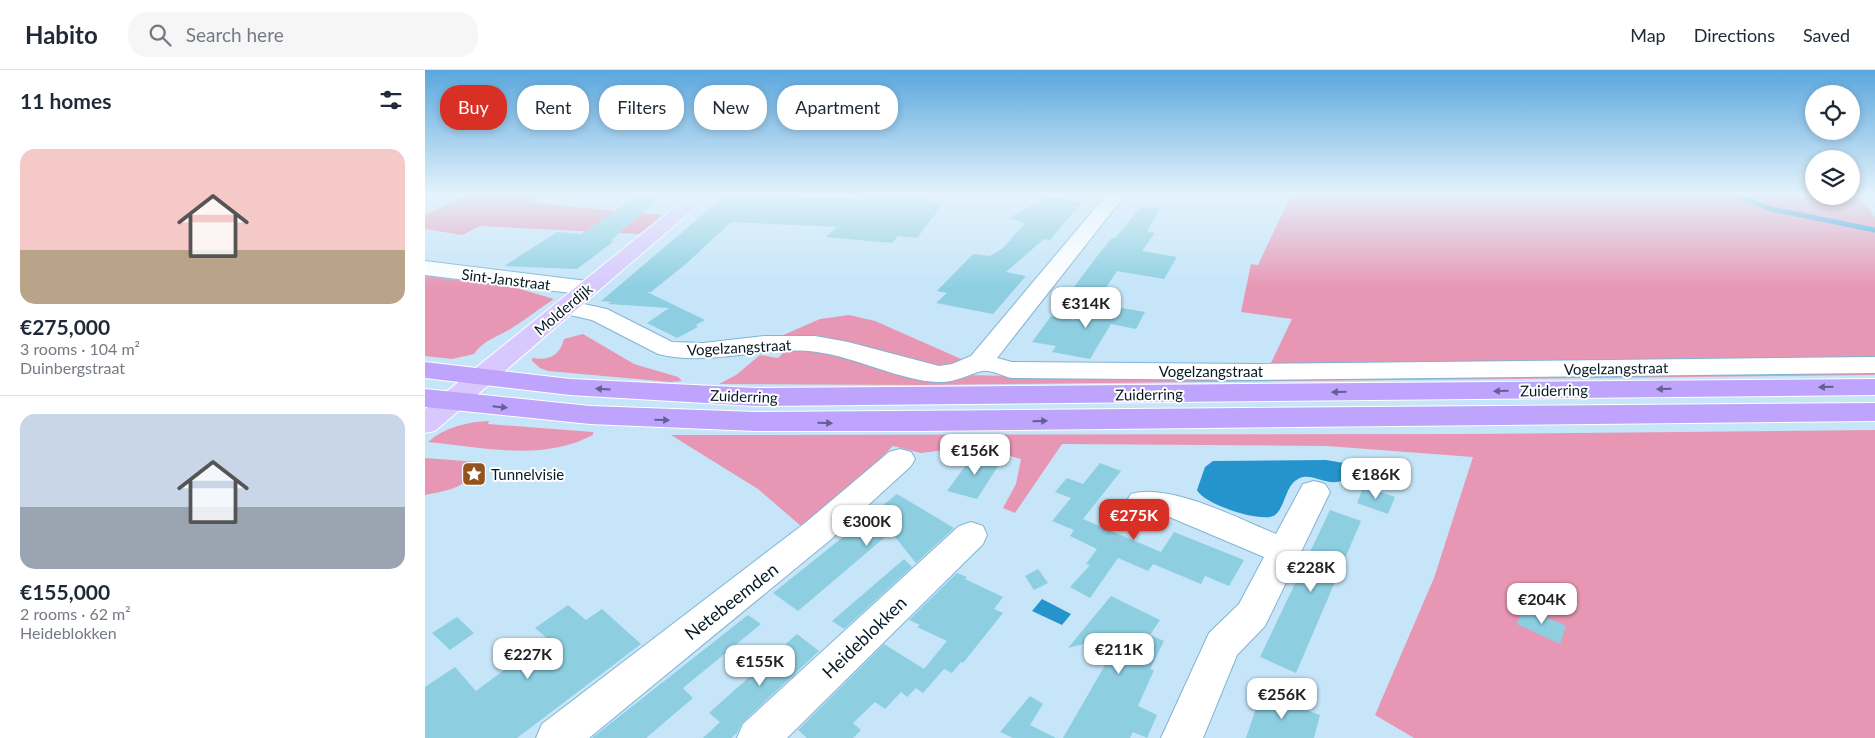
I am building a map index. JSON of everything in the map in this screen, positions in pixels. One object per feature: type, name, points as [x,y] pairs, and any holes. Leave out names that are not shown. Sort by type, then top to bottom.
[{"type":"highway","name":"Zuiderring","points":[[425,370],[482,378],[651,393],[847,398],[1875,387]]},
{"type":"highway","name":"Zuiderring","points":[[438,400],[546,412],[656,420],[837,423],[1875,412]]},
{"type":"main road","name":"Molderdijk","points":[[425,424],[438,400],[482,378],[663,226]]},
{"type":"street","points":[[980,360],[1091,226]]},
{"type":"street","name":"Sint-Janstraat","points":[[425,268],[587,288]]},
{"type":"street","name":"Vogelzangstraat","points":[[565,307],[599,314],[667,349],[703,351],[764,344],[815,344],[849,350],[939,374],[970,367],[980,360],[1011,370],[1247,372],[1875,365]]},
{"type":"street","name":"Netebeemden","points":[[557,738],[817,532],[900,459]]},
{"type":"street","points":[[1182,738],[1222,645],[1252,615],[1314,492]]},
{"type":"street","points":[[1142,502],[1171,506],[1285,551]]},
{"type":"street","name":"Heideblokken","points":[[758,738],[971,535]]},
{"type":"shaded area","points":[[425,226],[480,226],[462,235],[425,229]]},
{"type":"shaded area","points":[[483,226],[649,226],[639,234]]},
{"type":"shaded area","points":[[1276,226],[1875,226],[1875,358],[1270,365],[1292,319],[1241,312],[1251,264],[1258,265]]},
{"type":"shaded area","points":[[425,276],[513,287],[554,299],[510,329],[488,341],[474,354],[452,359],[425,356]]},
{"type":"shaded area","points":[[849,315],[875,321],[968,362],[942,370],[781,336],[820,319]]},
{"type":"shaded area","points":[[583,334],[634,364],[678,377],[682,381],[670,382],[548,371],[540,368],[532,361],[532,358],[544,359],[553,356],[560,349],[564,339]]},
{"type":"shaded area","points":[[789,347],[965,375],[1870,369],[1875,375],[923,385],[719,384],[736,375],[760,355],[778,358]]},
{"type":"shaded area","points":[[489,421],[488,424],[593,432],[593,435],[574,443],[553,448],[512,451],[428,442],[457,426]]},
{"type":"shaded area","points":[[1875,430],[1875,738],[1414,738],[1375,715],[1434,578],[1473,457],[1327,446],[1062,444],[1015,513],[1003,508],[1016,484],[1021,459],[975,446],[921,453],[893,446],[873,466],[875,474],[808,532],[758,489],[671,435],[1462,434]]},
{"type":"shaded area","points":[[425,458],[477,462],[474,471],[464,483],[457,487],[425,495]]},
{"type":"water","points":[[1326,460],[1344,463],[1347,467],[1343,480],[1331,482],[1308,477],[1298,479],[1290,486],[1279,511],[1275,515],[1268,517],[1247,515],[1234,511],[1210,501],[1197,490],[1205,467],[1213,461]]},
{"type":"water","points":[[1042,599],[1071,614],[1062,625],[1032,611]]},
{"type":"building","points":[[592,226],[627,226],[610,241],[614,241],[577,269],[504,266],[557,232],[581,234]]},
{"type":"building","points":[[689,226],[727,226],[687,263],[651,292],[647,292],[705,320],[696,325],[698,327],[677,338],[647,323],[669,308],[608,304],[611,302],[601,301]]},
{"type":"building","points":[[819,226],[926,226],[917,238],[898,236],[892,243],[826,237],[837,227]]},
{"type":"building","points":[[1022,226],[1062,226],[1050,240],[1044,239],[1006,272],[1026,276],[993,314],[936,303],[947,293],[937,291],[973,254],[990,256],[1003,248]]},
{"type":"building","points":[[1125,226],[1150,226],[1147,231],[1155,233],[1142,251],[1177,257],[1164,279],[1117,271],[1103,292],[1074,287],[1112,238],[1114,239]]},
{"type":"building","points":[[1087,302],[1145,312],[1136,329],[1111,324],[1090,359],[1052,352],[1056,346],[1032,342],[1051,316],[1074,320]]},
{"type":"building","points":[[974,454],[1002,460],[977,499],[947,491]]},
{"type":"building","points":[[1100,463],[1121,471],[1083,519],[1161,552],[1174,532],[1244,560],[1229,586],[1205,576],[1201,584],[1153,564],[1148,571],[1118,558],[1090,598],[1070,587],[1090,565],[1086,564],[1097,549],[1070,536],[1074,530],[1052,521],[1071,498],[1055,492],[1067,478],[1083,484]]},
{"type":"building","points":[[1364,486],[1395,497],[1388,514],[1357,503]]},
{"type":"building","points":[[897,494],[954,528],[916,563],[891,532],[798,611],[773,593]]},
{"type":"building","points":[[1330,510],[1361,521],[1296,673],[1260,657]]},
{"type":"building","points":[[904,559],[912,567],[844,629],[832,621]]},
{"type":"building","points":[[1038,569],[1048,583],[1034,590],[1025,576]]},
{"type":"building","points":[[957,573],[967,577],[965,579],[1003,597],[994,609],[1003,613],[963,663],[961,662],[952,673],[944,669],[923,693],[916,688],[907,697],[901,692],[885,709],[875,702],[853,723],[861,730],[853,738],[807,738],[798,730],[884,644],[924,669],[947,641],[917,627],[920,625],[909,620]]},
{"type":"building","points":[[1111,596],[1160,620],[1150,635],[1164,641],[1150,669],[1154,670],[1138,706],[1157,715],[1147,738],[1133,732],[1130,738],[1063,738],[1123,634],[1068,648]]},
{"type":"building","points":[[568,605],[586,620],[602,609],[641,644],[517,738],[425,738],[425,687],[455,667],[476,691],[547,638],[535,628]]},
{"type":"building","points":[[1523,607],[1566,626],[1560,644],[1517,624]]},
{"type":"building","points":[[748,615],[761,624],[683,688],[693,698],[646,738],[592,738]]},
{"type":"building","points":[[457,617],[474,633],[450,650],[432,633]]},
{"type":"building","points":[[797,634],[819,651],[742,723],[737,733],[731,738],[703,738],[720,722],[709,713]]},
{"type":"building","points":[[1261,693],[1320,715],[1314,738],[1246,738]]},
{"type":"building","points":[[1030,696],[1043,704],[1030,725],[1056,738],[1013,738],[1000,732]]},
{"type":"waterway","points":[[1856,226],[1875,230]]},
{"type":"place","name":"Tunnelvisie","points":[[474,474]]}]
